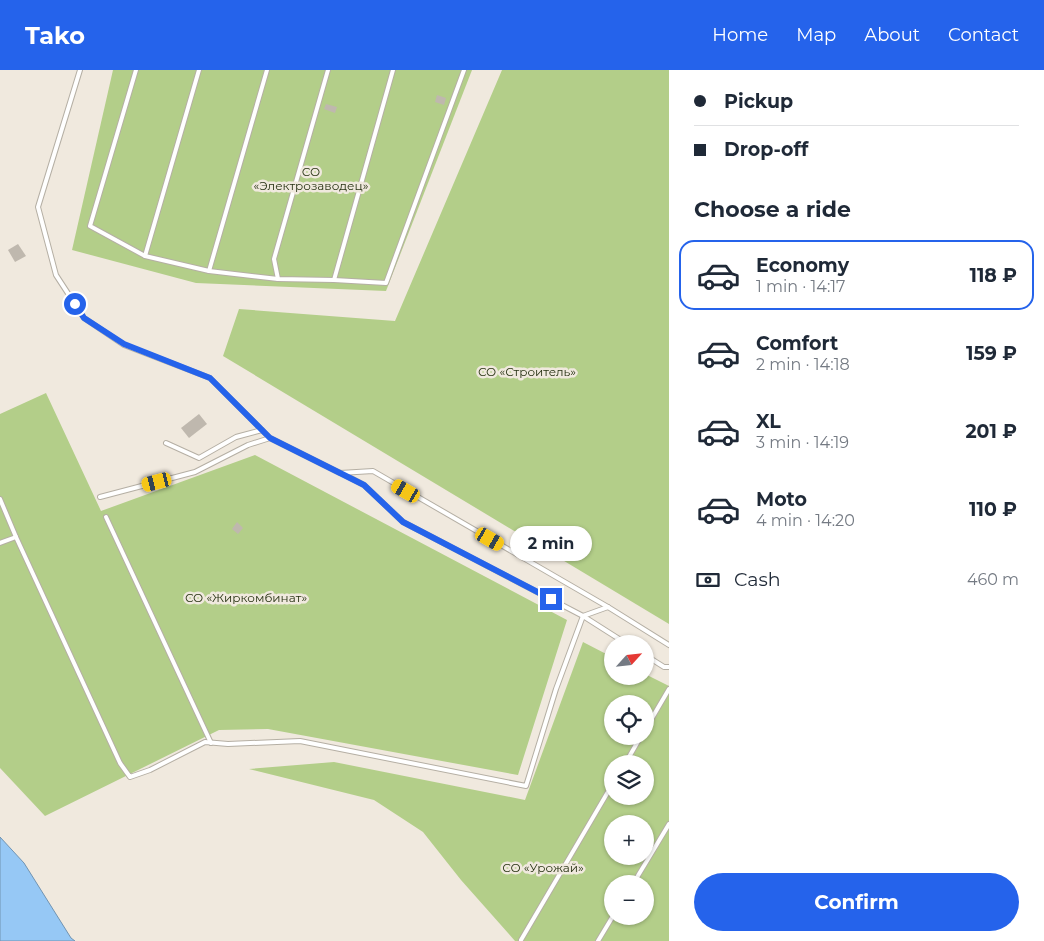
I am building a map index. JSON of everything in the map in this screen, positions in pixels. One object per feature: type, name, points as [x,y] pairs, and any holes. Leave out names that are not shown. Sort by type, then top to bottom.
[{"type":"lane","points":[[80,70],[38,207],[56,274],[84,318],[124,344],[210,378],[270,438],[364,485],[403,522],[583,616],[613,635]]},
{"type":"lane","points":[[136,70],[90,226],[144,256],[209,271],[278,279],[386,283],[464,70]]},
{"type":"lane","points":[[144,256],[199,70]]},
{"type":"lane","points":[[209,271],[266,70]]},
{"type":"lane","points":[[278,279],[274,259],[328,70]]},
{"type":"lane","points":[[334,280],[393,70]]},
{"type":"lane","points":[[166,443],[199,458],[236,437],[262,430]]},
{"type":"lane","points":[[100,496],[195,472],[248,445],[270,438]]},
{"type":"lane","points":[[340,473],[373,471],[608,607],[669,645]]},
{"type":"lane","points":[[0,499],[16,538],[120,763],[130,777],[150,770],[205,742],[228,744],[300,741],[526,786],[556,689],[583,616],[608,607]]},
{"type":"lane","points":[[106,517],[211,743]]},
{"type":"lane","points":[[0,543],[16,538]]},
{"type":"lane","points":[[654,661],[664,667],[669,667]]},
{"type":"lane","points":[[654,715],[669,689]]},
{"type":"lane","points":[[521,940],[604,799]]},
{"type":"lane","points":[[638,875],[669,824]]},
{"type":"lane","points":[[598,941],[608,925]]},
{"type":"green space","name":"СО «Электрозаводец»","points":[[113,70],[472,70],[386,291],[196,283],[72,250]]},
{"type":"green space","name":"СО «Строитель»","points":[[502,70],[669,70],[669,624],[223,356],[239,309],[395,321]]},
{"type":"green space","name":"СО «Жиркомбинат»","points":[[46,393],[101,511],[255,455],[567,620],[518,775],[268,729],[219,730],[45,816],[0,768],[0,414]]},
{"type":"green space","name":"СО «Урожай»","points":[[583,642],[604,653],[604,685],[654,685],[654,678],[669,686],[669,941],[515,941],[461,880],[423,832],[374,800],[249,769],[334,762],[525,800]]},
{"type":"water","points":[[0,837],[24,863],[71,938],[75,941],[0,941]]},
{"type":"building","points":[[437,95],[446,98],[444,105],[435,102]]},
{"type":"building","points":[[326,104],[337,107],[335,113],[324,109]]},
{"type":"building","points":[[18,244],[26,256],[15,262],[8,250]]},
{"type":"building","points":[[199,414],[207,424],[189,438],[181,428]]},
{"type":"building","points":[[237,522],[243,528],[238,534],[232,529]]},
{"type":"route","points":[[75,304],[84,318],[124,344],[210,378],[270,438],[364,485],[403,522],[551,599]]}]
